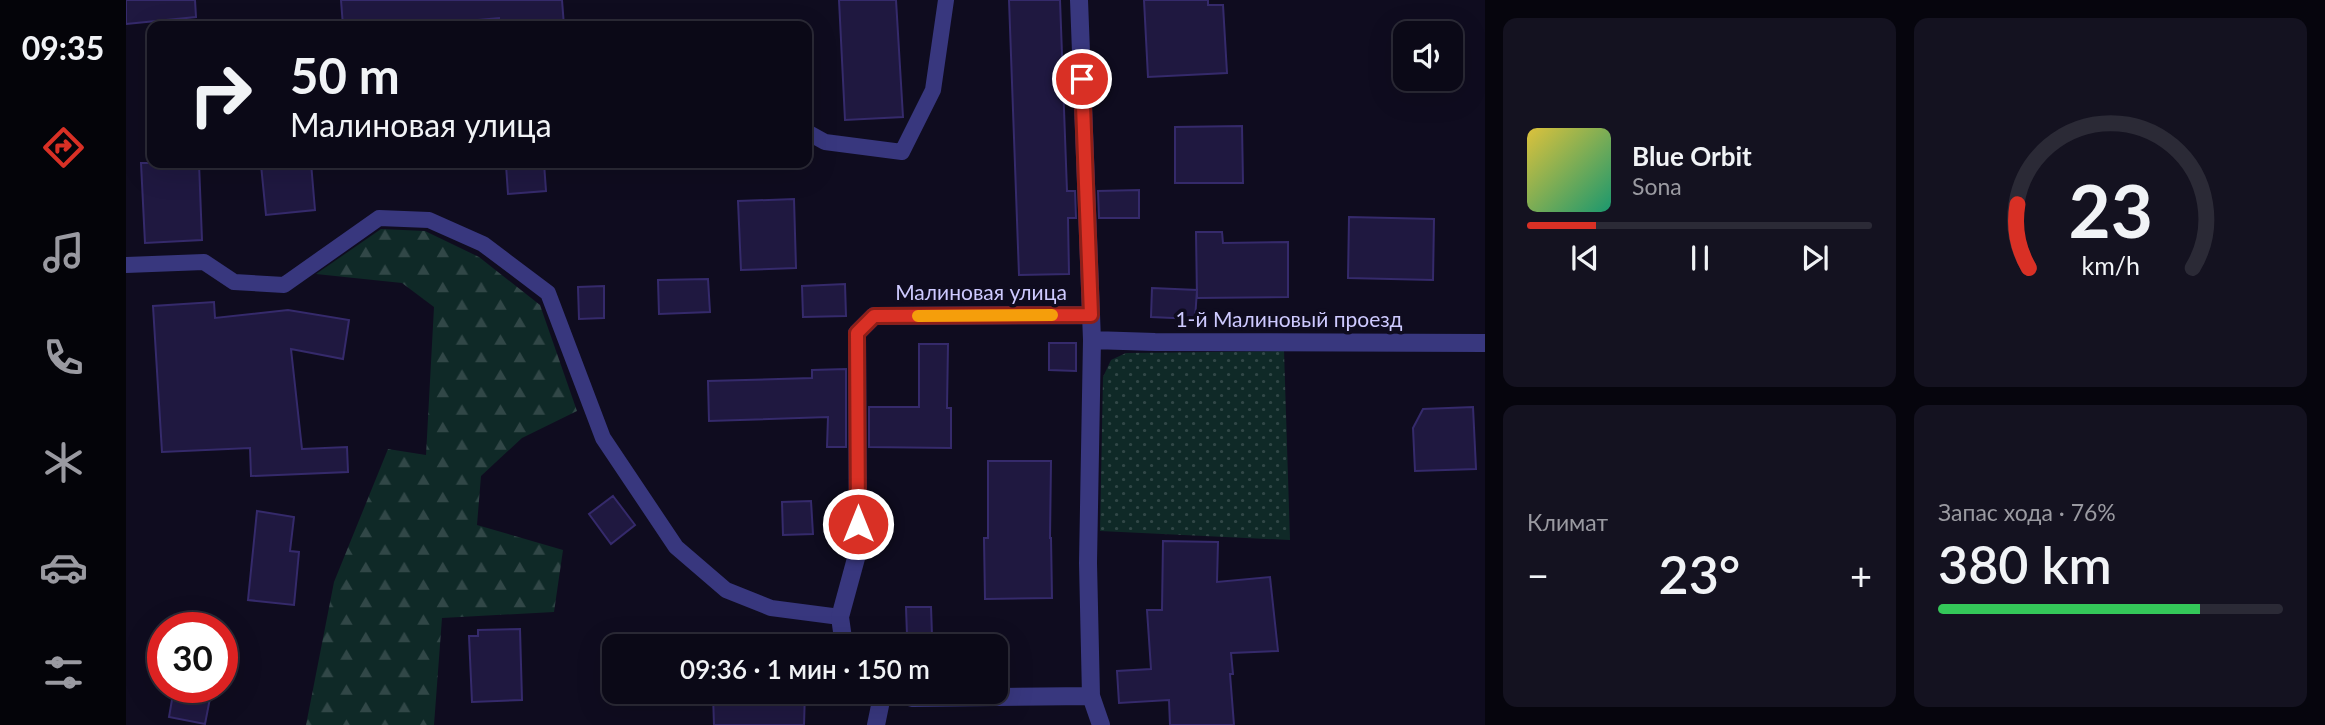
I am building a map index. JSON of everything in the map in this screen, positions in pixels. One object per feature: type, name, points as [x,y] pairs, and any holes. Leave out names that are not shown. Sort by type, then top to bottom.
[{"type":"street","name":"Малиновая улица","points":[[1079,0],[1092,340],[1088,563],[1091,696],[1101,725]]},
{"type":"street","name":"Малиновая улица","points":[[842,634],[840,617],[858,551],[857,333],[874,316],[1091,315]]},
{"type":"street","name":"1-й Малиновый проезд","points":[[1092,340],[1485,343]]},
{"type":"street","points":[[1008,697],[1091,696]]},
{"type":"street","points":[[876,725],[882,704]]},
{"type":"lane","points":[[812,135],[825,142],[902,152],[933,90],[946,0]]},
{"type":"lane","points":[[126,265],[204,262],[234,282],[284,285],[379,218],[429,220],[484,244],[548,293],[603,438],[676,547],[726,590],[771,608],[840,617]]},
{"type":"green space","points":[[381,229],[425,231],[479,257],[540,305],[577,411],[522,438],[481,476],[477,525],[563,550],[554,612],[442,618],[434,725],[306,725],[334,582],[388,449],[426,455],[434,307],[402,283],[316,274]]},
{"type":"green space","points":[[1284,351],[1290,540],[1100,531],[1103,377],[1111,360],[1126,353]]},
{"type":"building","points":[[126,0],[195,0],[196,17],[126,24]]},
{"type":"building","points":[[341,0],[562,0],[564,21],[499,21],[499,18],[466,21],[343,21]]},
{"type":"building","points":[[839,0],[896,0],[903,117],[845,120]]},
{"type":"building","points":[[1009,0],[1060,0],[1067,191],[1075,191],[1076,218],[1068,218],[1069,274],[1019,275]]},
{"type":"building","points":[[1144,0],[1208,0],[1208,5],[1223,5],[1227,73],[1148,77]]},
{"type":"building","points":[[1242,126],[1243,183],[1175,183],[1175,127]]},
{"type":"building","points":[[141,163],[147,163],[147,168],[199,168],[202,240],[145,243]]},
{"type":"building","points":[[261,168],[311,168],[315,210],[266,215]]},
{"type":"building","points":[[506,168],[544,168],[546,191],[508,194]]},
{"type":"building","points":[[1139,190],[1139,218],[1099,218],[1098,191]]},
{"type":"building","points":[[794,199],[796,268],[741,270],[738,201]]},
{"type":"building","points":[[1349,217],[1434,219],[1433,280],[1348,278]]},
{"type":"building","points":[[1196,232],[1222,232],[1223,243],[1288,242],[1288,297],[1197,298]]},
{"type":"building","points":[[708,279],[710,312],[659,314],[658,280]]},
{"type":"building","points":[[845,284],[846,316],[803,317],[802,286]]},
{"type":"building","points":[[604,286],[604,318],[579,319],[578,287]]},
{"type":"building","points":[[1152,288],[1197,290],[1195,319],[1151,317]]},
{"type":"building","points":[[214,302],[215,318],[288,310],[349,320],[343,359],[291,349],[302,449],[347,447],[348,472],[251,476],[250,448],[162,452],[153,306]]},
{"type":"building","points":[[1049,343],[1076,343],[1076,371],[1049,370]]},
{"type":"building","points":[[919,344],[948,344],[947,408],[951,408],[951,448],[869,447],[869,407],[919,407]]},
{"type":"building","points":[[846,369],[846,447],[827,447],[828,417],[709,421],[708,381],[812,378],[812,370]]},
{"type":"building","points":[[1473,407],[1476,469],[1415,471],[1413,428],[1423,409]]},
{"type":"building","points":[[988,461],[1051,461],[1052,598],[985,599],[984,538],[988,538]]},
{"type":"building","points":[[613,496],[635,525],[611,544],[589,514]]},
{"type":"building","points":[[811,501],[813,534],[783,535],[782,502]]},
{"type":"building","points":[[257,511],[294,517],[290,551],[299,552],[294,605],[248,600]]},
{"type":"building","points":[[1163,541],[1218,542],[1217,582],[1270,577],[1278,651],[1231,653],[1234,725],[1170,725],[1169,700],[1119,703],[1117,671],[1151,669],[1147,610],[1162,610]]},
{"type":"building","points":[[906,607],[931,607],[932,634],[907,634]]},
{"type":"building","points":[[520,629],[522,700],[472,702],[469,636],[478,636],[478,630]]},
{"type":"building","points":[[171,703],[209,703],[205,724],[169,717]]},
{"type":"building","points":[[713,704],[805,704],[804,725],[714,725]]},
{"type":"slow traffic","points":[[918,316],[1052,315]]},
{"type":"route","points":[[858,524],[857,333],[874,316],[1091,315],[1082,79]]}]
